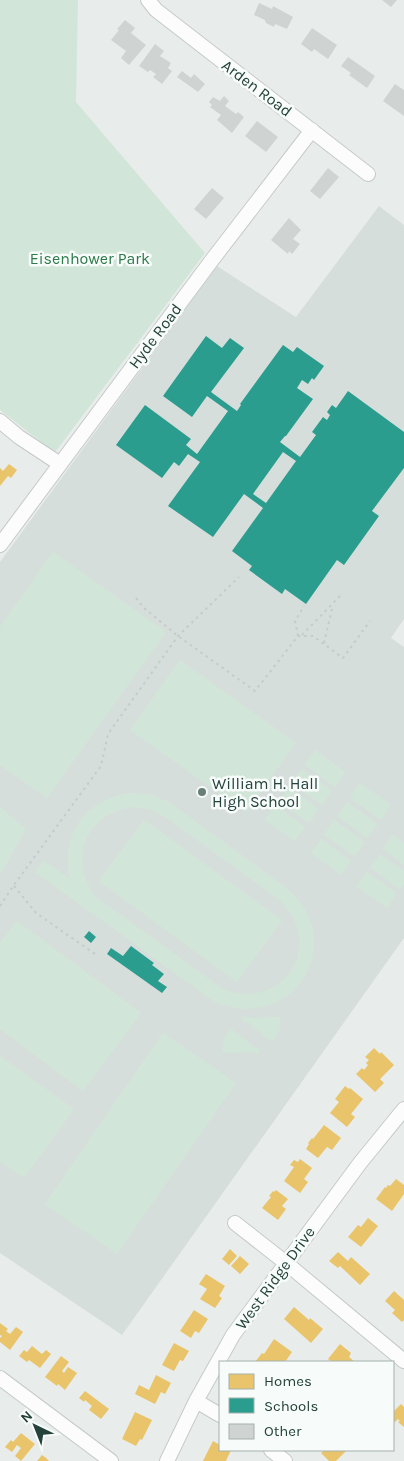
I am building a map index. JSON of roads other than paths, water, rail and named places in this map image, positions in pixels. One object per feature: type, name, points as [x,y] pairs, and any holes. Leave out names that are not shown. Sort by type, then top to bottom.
[{"type":"street","name":"Arden Road","points":[[148,0],[156,10],[368,174]]},
{"type":"street","name":"Hyde Road","points":[[0,545],[212,260],[312,130]]},
{"type":"street","points":[[0,421],[19,437],[60,464]]},
{"type":"street","name":"West Ridge Drive","points":[[167,1461],[196,1401],[233,1335],[360,1163],[404,1109]]},
{"type":"street","points":[[236,1223],[404,1361]]},
{"type":"street","points":[[0,1378],[111,1461]]},
{"type":"street","points":[[196,1401],[219,1414]]},
{"type":"street","points":[[272,1451],[285,1461]]},
{"type":"place","name":"William H. Hall High School","points":[[202,792]]},
{"type":"park label","name":"Eisenhower Park","points":[[90,258]]}]
